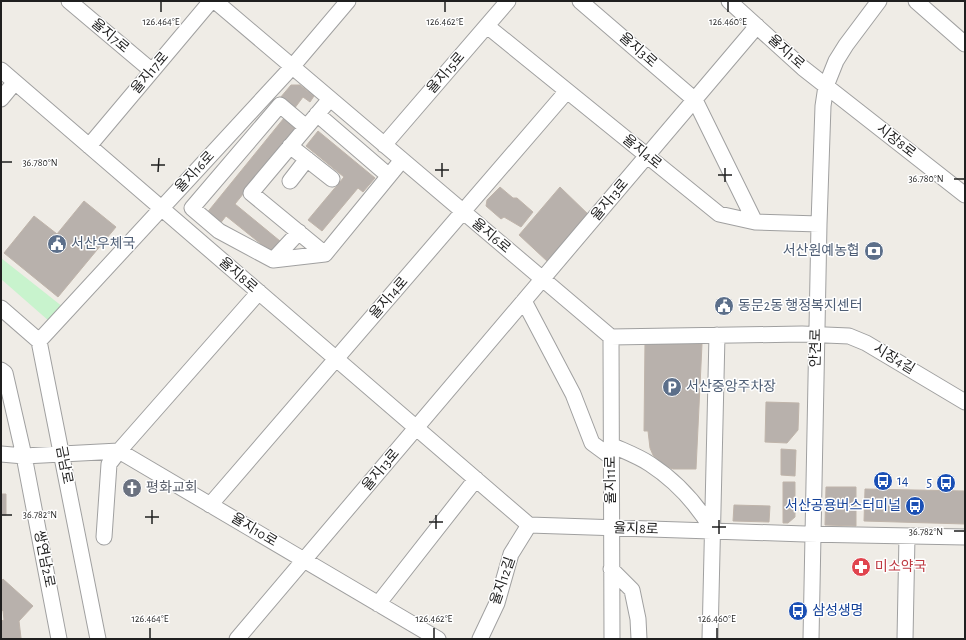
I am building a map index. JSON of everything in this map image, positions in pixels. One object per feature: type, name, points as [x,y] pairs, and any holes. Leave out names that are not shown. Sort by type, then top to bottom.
[{"type":"street","name":"율지7로","points":[[69,1],[152,71]]},
{"type":"street","name":"율지17로","points":[[89,146],[211,1]]},
{"type":"street","name":"율지6로","points":[[215,1],[611,337]]},
{"type":"street","name":"율지16로","points":[[39,341],[292,67],[348,1]]},
{"type":"street","name":"율지15로","points":[[384,145],[508,1]]},
{"type":"street","name":"율지3로","points":[[580,1],[695,100]]},
{"type":"street","name":"율지1로","points":[[729,1],[803,68],[826,86]]},
{"type":"street","name":"안견로","points":[[811,639],[816,335],[822,115],[826,86],[832,69],[841,53],[879,1]]},
{"type":"street","points":[[916,1],[965,44]]},
{"type":"street","name":"율지4로","points":[[487,26],[719,214],[755,222],[819,224]]},
{"type":"street","name":"율지13로","points":[[237,639],[757,26]]},
{"type":"street","name":"율지8로","points":[[1,70],[529,525],[965,537]]},
{"type":"street","points":[[1,99],[15,82]]},
{"type":"street","name":"시장8로","points":[[826,86],[965,195]]},
{"type":"street","name":"율지14로","points":[[210,505],[567,91]]},
{"type":"street","points":[[325,254],[251,193],[330,99]]},
{"type":"street","points":[[695,100],[755,222]]},
{"type":"street","points":[[306,128],[280,105],[192,208],[219,231],[273,260],[325,254],[402,160]]},
{"type":"street","points":[[317,114],[389,176]]},
{"type":"street","points":[[290,146],[332,179]]},
{"type":"street","points":[[290,181],[307,159]]},
{"type":"street","points":[[273,260],[299,232]]},
{"type":"street","points":[[104,537],[109,464],[259,292]]},
{"type":"street","points":[[524,301],[573,394],[592,442],[611,451],[650,463],[686,494],[702,513],[713,531]]},
{"type":"street","points":[[1,308],[39,341]]},
{"type":"street","points":[[611,337],[816,335]]},
{"type":"street","name":"시장4길","points":[[816,335],[849,336],[860,340],[965,402]]},
{"type":"street","points":[[710,639],[717,336]]},
{"type":"street","name":"율지11로","points":[[611,337],[612,639]]},
{"type":"street","name":"금남로","points":[[39,341],[98,639]]},
{"type":"street","name":"쌍연남2로","points":[[1,370],[5,373],[24,456],[59,639]]},
{"type":"street","points":[[1,454],[24,456],[119,451]]},
{"type":"street","name":"율지10로","points":[[119,451],[438,639]]},
{"type":"street","points":[[378,604],[476,479]]},
{"type":"street","name":"율지12길","points":[[480,639],[497,603],[511,554],[529,525]]},
{"type":"street","points":[[905,639],[907,536]]},
{"type":"street","points":[[611,569],[632,590],[638,619],[639,639]]},
{"type":"green space","points":[[1,258],[63,307],[49,321],[1,279]]},
{"type":"building","points":[[291,85],[300,85],[314,96],[310,102],[303,97],[294,109],[280,98]]},
{"type":"building","points":[[284,118],[296,129],[235,204],[280,241],[271,252],[226,216],[219,225],[206,214]]},
{"type":"building","points":[[318,131],[375,178],[363,192],[358,188],[322,231],[308,220],[344,177],[306,146]]},
{"type":"building","points":[[500,187],[513,198],[517,198],[533,212],[521,227],[504,217],[501,219],[486,206],[487,200]]},
{"type":"building","points":[[560,187],[591,217],[548,262],[519,235]]},
{"type":"building","name":"서산우체국","points":[[84,201],[116,227],[58,297],[4,253],[34,216],[57,234]]},
{"type":"building","name":"서산중앙주차장","points":[[645,341],[702,344],[696,469],[673,469],[665,466],[653,455],[650,448],[648,431],[644,431]]},
{"type":"building","points":[[766,402],[799,403],[798,430],[787,443],[765,442]]},
{"type":"building","points":[[781,449],[796,450],[795,476],[781,475]]},
{"type":"building","points":[[783,482],[795,482],[795,517],[788,523],[783,523]]},
{"type":"building","points":[[826,487],[856,487],[856,526],[825,525]]},
{"type":"building","name":"서산공용버스터미널","points":[[865,489],[965,491],[965,524],[864,521]]},
{"type":"building","points":[[1,494],[6,494],[6,515],[1,515]]},
{"type":"building","points":[[734,505],[770,506],[769,522],[733,521]]},
{"type":"building","points":[[3,579],[33,606],[19,621],[21,638],[1,639],[1,621],[4,620],[3,611],[1,609],[1,581]]},
{"type":"place","name":"서산우체국","points":[[57,244]]},
{"type":"place","name":"서산원예농협","points":[[874,251]]},
{"type":"place","name":"동문2동 행정복지센터","points":[[724,306]]},
{"type":"place","name":"서산중앙주차장","points":[[672,387]]},
{"type":"place","name":"14","points":[[883,481]]},
{"type":"place","name":"5","points":[[946,483]]},
{"type":"place","name":"평화교회","points":[[132,488]]},
{"type":"place","name":"서산공용버스터미널","points":[[915,506]]},
{"type":"place","name":"미소약국","points":[[861,567]]},
{"type":"place","name":"삼성생명","points":[[798,611]]}]
